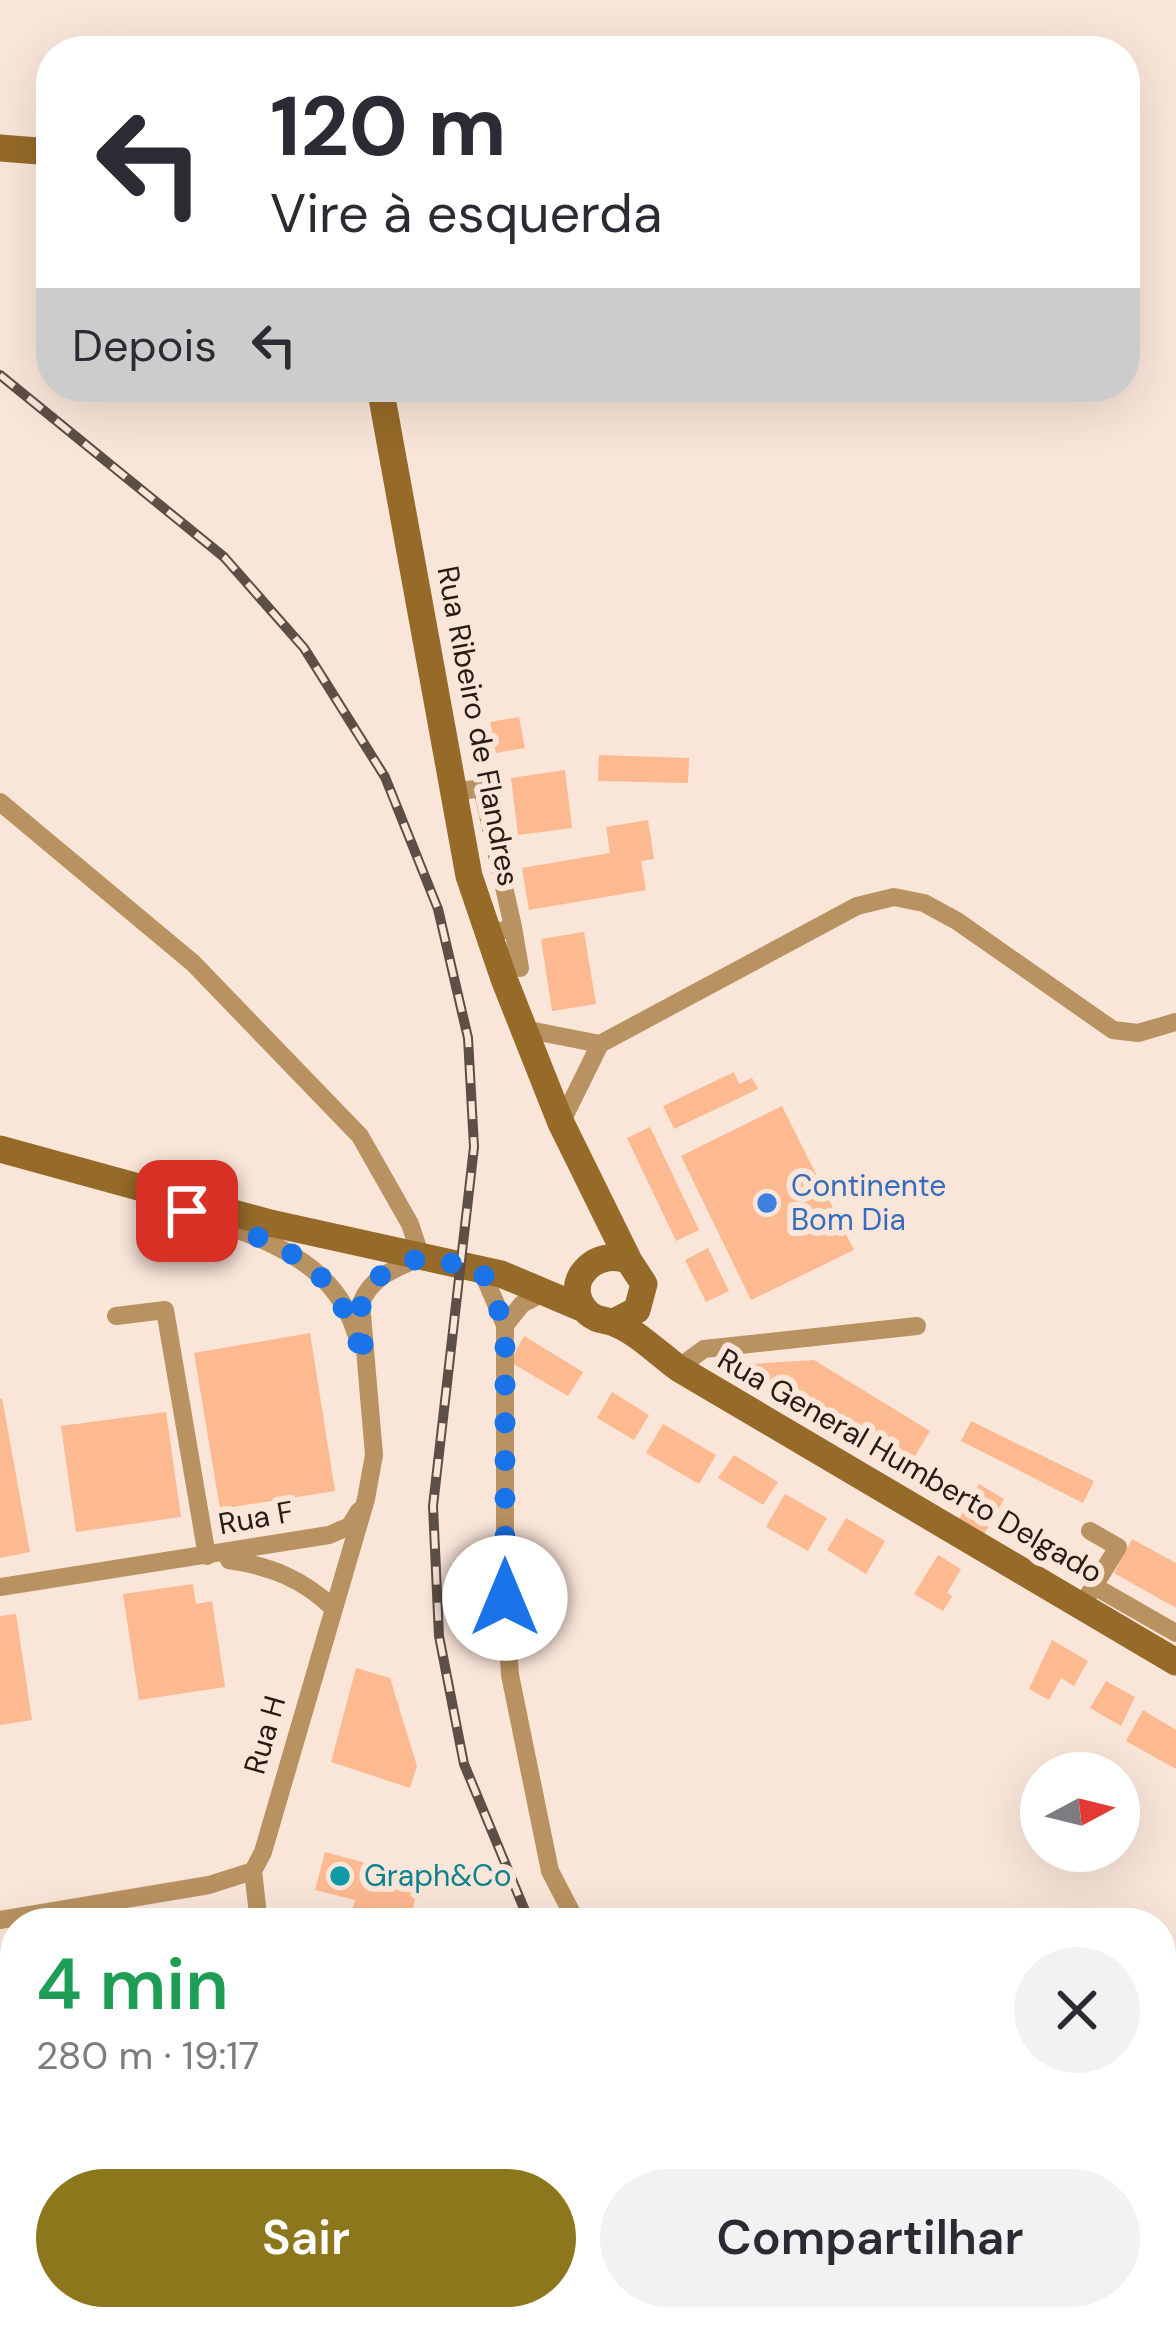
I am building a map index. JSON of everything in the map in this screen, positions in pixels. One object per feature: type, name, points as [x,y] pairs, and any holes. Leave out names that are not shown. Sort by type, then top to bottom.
[{"type":"main road","points":[[0,148],[36,151]]},
{"type":"main road","name":"Rua Ribeiro de Flandres","points":[[383,402],[469,876],[501,931],[524,1029],[561,1123],[644,1284],[642,1302],[678,1368]]},
{"type":"main road","points":[[0,1146],[270,1223],[481,1269],[545,1292],[603,1322],[630,1316],[642,1302]]},
{"type":"main road","name":"Rua Ribeiro de Flandres","points":[[584,1310],[578,1290],[584,1270],[595,1260],[598,1202]]},
{"type":"main road","points":[[514,1279],[551,1281],[595,1260],[620,1257],[629,1261]]},
{"type":"main road","name":"Rua General Humberto Delgado","points":[[614,1322],[678,1368],[1088,1596],[1176,1662]]},
{"type":"street","points":[[0,802],[193,963],[360,1136],[410,1224],[421,1257]]},
{"type":"street","points":[[561,1123],[600,1044],[857,906],[894,897],[924,903],[957,921],[1113,1030],[1138,1033],[1176,1022]]},
{"type":"street","points":[[501,931],[520,968]]},
{"type":"street","points":[[524,1029],[600,1044]]},
{"type":"street","name":"Rua H","points":[[66,1167],[268,1240],[295,1255],[338,1294],[354,1325],[364,1362]]},
{"type":"street","name":"Rua H","points":[[254,1871],[366,1499],[374,1455],[361,1303],[367,1288],[380,1276],[421,1257]]},
{"type":"street","points":[[481,1269],[505,1325],[505,1598],[510,1676],[550,1870],[570,1908]]},
{"type":"street","points":[[505,1325],[522,1304],[545,1292]]},
{"type":"street","points":[[0,1587],[207,1556],[166,1310],[116,1316]]},
{"type":"street","points":[[678,1368],[704,1348],[917,1326]]},
{"type":"street","name":"Rua F","points":[[207,1556],[329,1535],[350,1526],[366,1499]]},
{"type":"street","points":[[1090,1531],[1118,1547],[1088,1596],[1176,1634]]},
{"type":"street","name":"Rua F","points":[[207,1556],[284,1574],[311,1587],[333,1608]]},
{"type":"street","points":[[72,1908],[209,1885],[254,1871],[258,1908]]},
{"type":"building","points":[[519,717],[525,748],[496,753],[490,722]]},
{"type":"building","points":[[599,755],[689,758],[688,783],[598,781]]},
{"type":"building","points":[[565,770],[572,828],[518,835],[511,778]]},
{"type":"building","points":[[648,820],[654,859],[641,861],[646,890],[529,910],[522,868],[610,853],[606,827]]},
{"type":"building","points":[[584,932],[596,1004],[552,1011],[541,939]]},
{"type":"building","points":[[734,1072],[739,1084],[752,1078],[758,1089],[674,1129],[663,1106]]},
{"type":"building","name":"Continente Bom Dia","points":[[782,1106],[854,1250],[751,1300],[681,1156]]},
{"type":"building","points":[[650,1127],[699,1230],[676,1241],[627,1138]]},
{"type":"building","points":[[708,1248],[729,1291],[706,1302],[685,1260]]},
{"type":"building","points":[[310,1333],[335,1491],[220,1509],[194,1353]]},
{"type":"building","points":[[524,1336],[583,1372],[568,1396],[510,1362]]},
{"type":"building","points":[[814,1360],[930,1431],[905,1473],[745,1374],[750,1364]]},
{"type":"building","points":[[612,1392],[649,1415],[634,1440],[597,1418]]},
{"type":"building","points":[[0,1399],[30,1552],[0,1558]]},
{"type":"building","points":[[166,1412],[181,1517],[76,1532],[61,1426]]},
{"type":"building","points":[[971,1421],[1094,1481],[1083,1503],[961,1441]]},
{"type":"building","points":[[663,1424],[716,1455],[699,1484],[646,1453]]},
{"type":"building","points":[[734,1455],[778,1482],[763,1505],[718,1478]]},
{"type":"building","points":[[979,1484],[1004,1499],[984,1534],[959,1519]]},
{"type":"building","points":[[785,1494],[827,1518],[808,1551],[766,1527]]},
{"type":"building","points":[[846,1518],[885,1541],[866,1574],[827,1550]]},
{"type":"building","points":[[1132,1539],[1176,1563],[1176,1608],[1114,1573]]},
{"type":"building","points":[[938,1555],[961,1569],[943,1611],[914,1594]]},
{"type":"building","points":[[193,1584],[196,1604],[212,1601],[225,1687],[139,1700],[123,1594]]},
{"type":"building","points":[[16,1614],[32,1720],[0,1725],[0,1616]]},
{"type":"building","points":[[1052,1640],[1088,1661],[1074,1686],[1061,1678],[1049,1700],[1029,1689]]},
{"type":"building","points":[[356,1668],[390,1678],[417,1766],[410,1788],[331,1762]]},
{"type":"building","points":[[1106,1681],[1135,1697],[1121,1726],[1090,1708]]},
{"type":"building","points":[[1143,1710],[1176,1730],[1176,1769],[1126,1741]]},
{"type":"building","points":[[325,1852],[421,1878],[413,1908],[353,1908],[355,1900],[315,1890]]},
{"type":"railway","points":[[0,375],[224,557],[304,648],[385,777],[438,909],[468,1038],[474,1147],[433,1506],[439,1636],[464,1764],[524,1908]]},
{"type":"place","name":"Continente Bom Dia","points":[[767,1203]]},
{"type":"place","name":"Graph&Co","points":[[340,1876]]},
{"type":"route","points":[[187,1211],[268,1240],[315,1269],[338,1294],[354,1325],[364,1362],[361,1303],[367,1288],[380,1276],[421,1257],[481,1269],[505,1325],[505,1598]]}]
